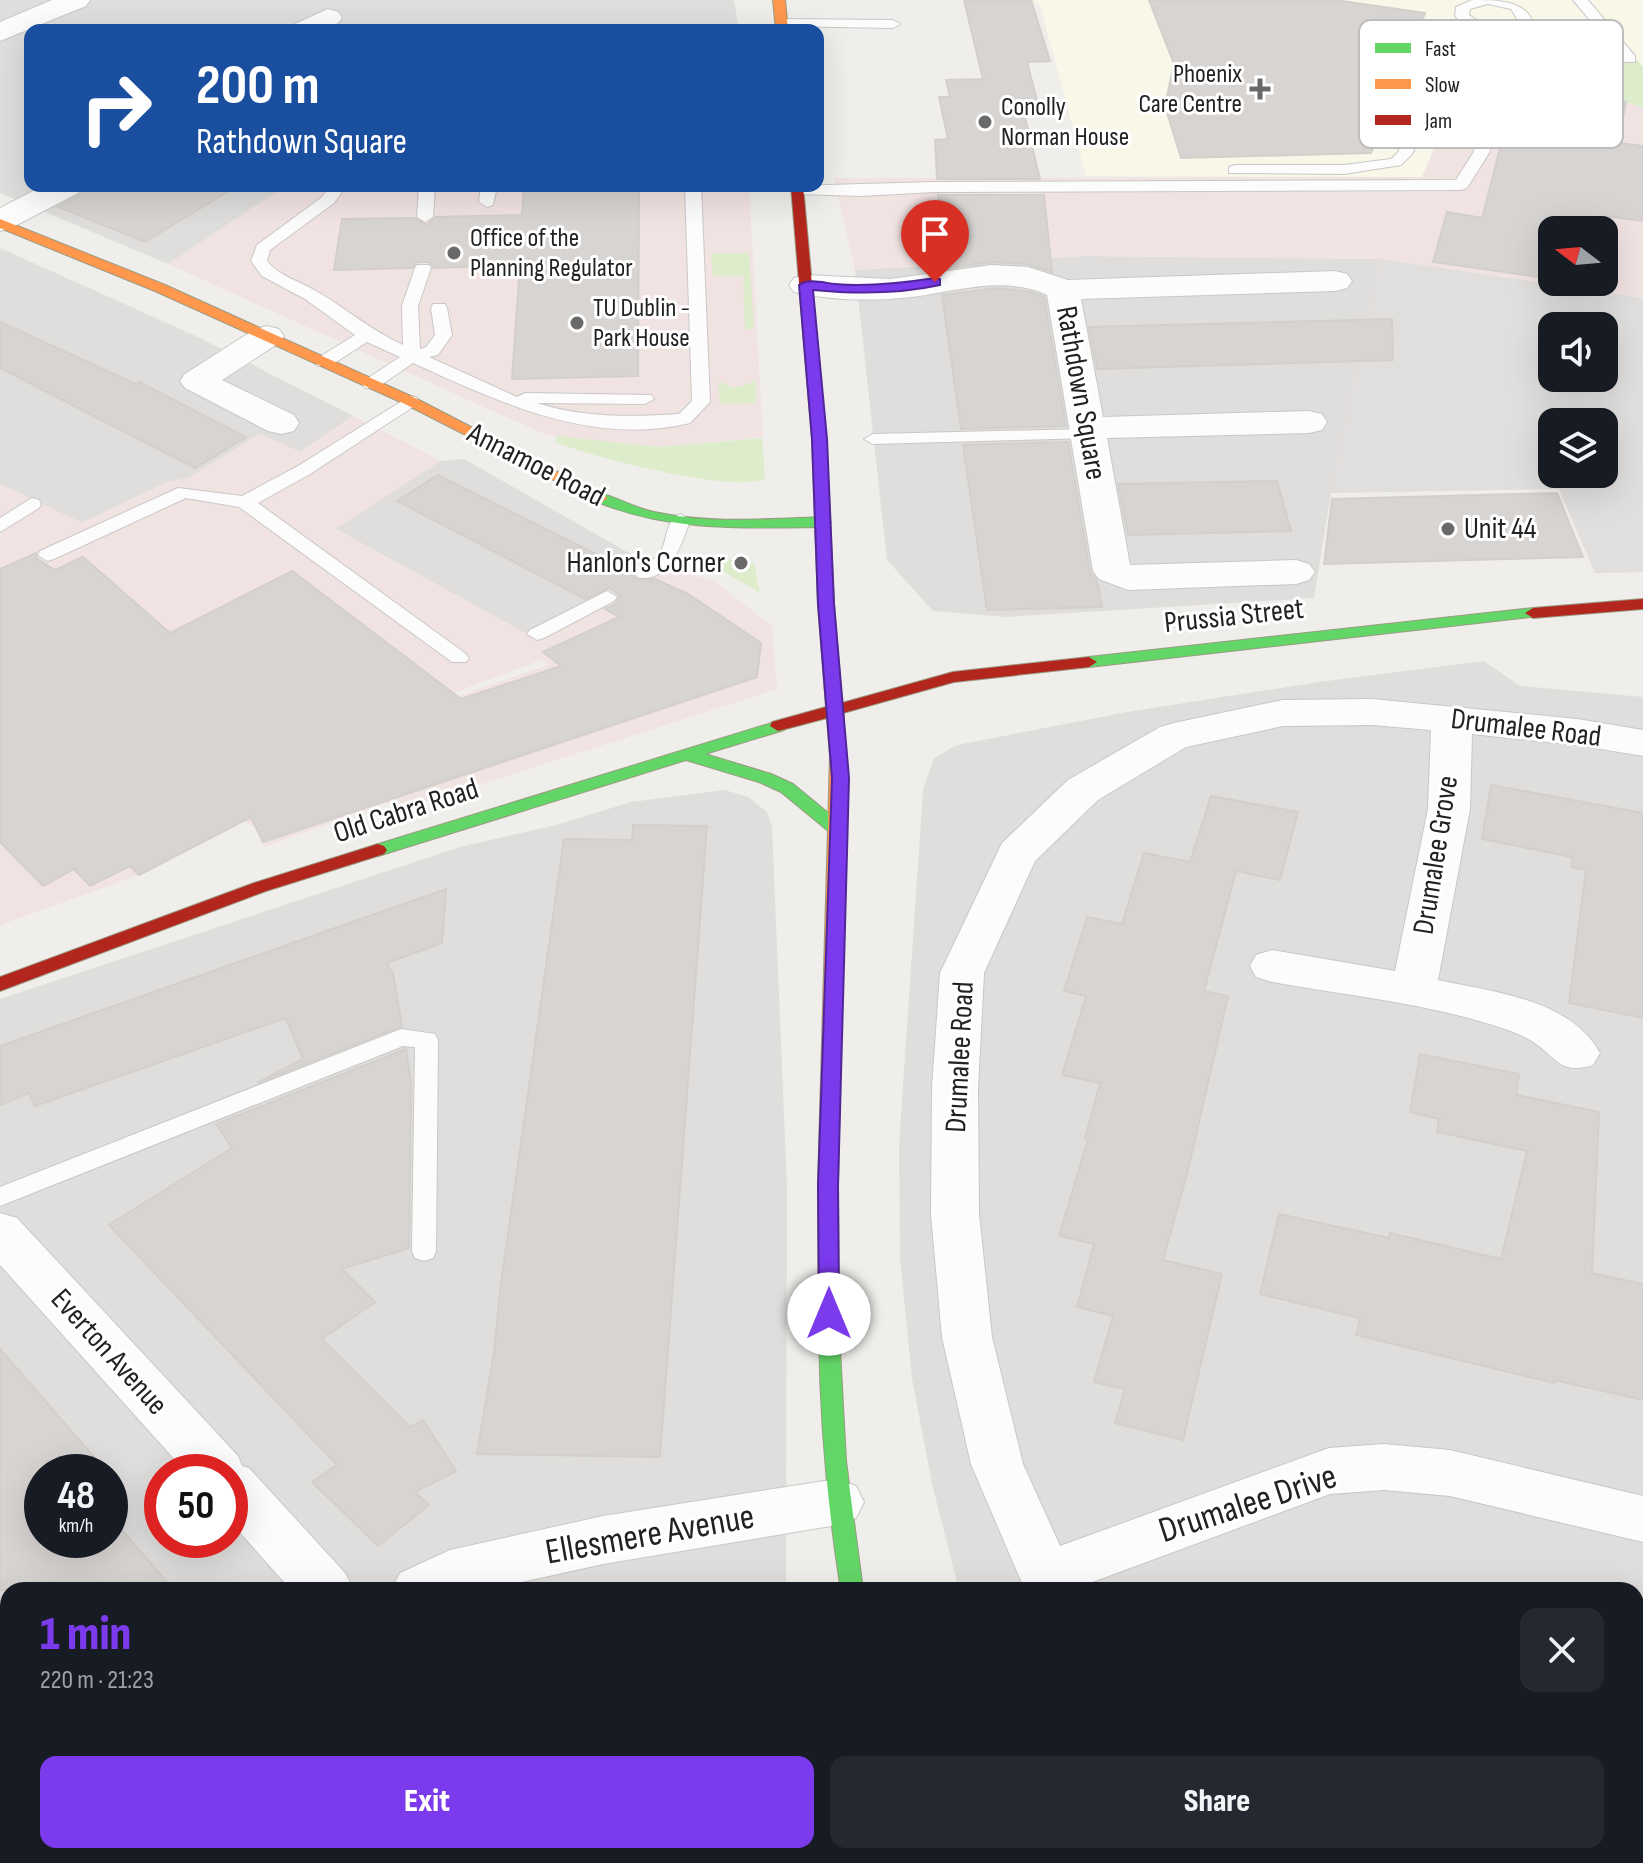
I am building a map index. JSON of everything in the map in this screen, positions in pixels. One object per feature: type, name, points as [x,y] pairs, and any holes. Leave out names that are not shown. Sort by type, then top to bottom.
[{"type":"main road","points":[[779,0],[782,24]]},
{"type":"main road","points":[[797,192],[840,778],[828,1186],[830,1409],[837,1502],[851,1582]]},
{"type":"main road","name":"Annamoe Road","points":[[0,222],[160,288],[410,401],[614,505],[681,520],[755,524],[823,522]]},
{"type":"main road","name":"Prussia Street","points":[[835,711],[953,677],[993,671],[1467,619],[1643,604]]},
{"type":"main road","name":"Old Cabra Road","points":[[0,984],[260,887],[685,754],[835,711]]},
{"type":"main road","points":[[685,754],[765,778],[787,788],[838,830]]},
{"type":"street","points":[[0,32],[76,0]]},
{"type":"street","points":[[0,222],[56,192]]},
{"type":"street","name":"Rathdown Square","points":[[806,285],[840,289],[907,287],[953,278],[1003,275],[1044,279],[1063,290],[1112,571],[1118,576],[1296,572]]},
{"type":"street","points":[[1063,290],[1335,281]]},
{"type":"street","points":[[267,336],[197,381],[281,423]]},
{"type":"street","points":[[1087,431],[1309,422]]},
{"type":"street","name":"Drumalee Road","points":[[1050,1582],[997,1464],[967,1337],[955,1214],[955,1088],[962,973],[1017,853],[1083,790],[1174,736],[1283,713],[1372,712],[1577,732],[1643,743]]},
{"type":"street","name":"Drumalee Grove","points":[[1414,991],[1449,809],[1452,719]]},
{"type":"street","points":[[1272,966],[1414,991],[1511,1013],[1547,1028],[1577,1053]]},
{"type":"street","name":"Everton Avenue","points":[[0,1232],[203,1454]]},
{"type":"street","name":"Drumalee Drive","points":[[1050,1582],[1329,1471],[1384,1467],[1450,1473],[1643,1519]]},
{"type":"street","name":"Ellesmere Avenue","points":[[434,1582],[450,1574],[603,1540],[837,1502]]},
{"type":"street","points":[[248,1504],[319,1582]]},
{"type":"lane","points":[[1469,20],[1461,11],[1469,3],[1487,0],[1522,3]]},
{"type":"lane","points":[[1580,0],[1597,20]]},
{"type":"lane","points":[[824,25],[893,24]]},
{"type":"lane","points":[[1623,51],[1630,59]]},
{"type":"lane","points":[[1235,170],[1373,168],[1397,161],[1406,148]]},
{"type":"lane","points":[[824,189],[860,191],[935,187],[1461,185],[1483,148]]},
{"type":"lane","points":[[334,192],[328,200],[263,248],[259,261],[268,273],[311,295],[366,335],[504,398],[553,414],[628,423],[684,419],[701,402],[693,192]]},
{"type":"lane","points":[[425,217],[427,192]]},
{"type":"lane","points":[[412,356],[410,306],[423,268]]},
{"type":"lane","points":[[371,384],[412,356],[432,351],[444,335],[439,308]]},
{"type":"lane","points":[[324,362],[366,335]]},
{"type":"lane","points":[[504,398],[645,399]]},
{"type":"lane","points":[[245,502],[304,470],[410,401]]},
{"type":"lane","points":[[873,439],[1087,431]]},
{"type":"lane","points":[[47,555],[184,492],[245,502],[459,658]]},
{"type":"lane","points":[[0,526],[32,504]]},
{"type":"lane","points":[[644,573],[668,557],[681,520]]},
{"type":"lane","points":[[537,634],[607,597]]},
{"type":"lane","points":[[0,1197],[401,1037],[427,1040],[424,1251]]},
{"type":"shaded area","points":[[0,0],[734,0],[738,24],[24,24],[24,192],[277,192],[168,264],[0,193]]},
{"type":"shaded area","name":"Phoenix Care Centre","points":[[1032,0],[1643,0],[1643,108],[1623,101],[1623,20],[1359,20],[1359,148],[1434,148],[1422,177],[1086,176],[1040,5]]},
{"type":"shaded area","points":[[1623,101],[1643,108],[1643,572],[1595,573],[1559,489],[1331,493],[1381,259],[1084,256],[855,270],[834,178],[1422,177],[1434,148],[1623,148]]},
{"type":"shaded area","points":[[277,192],[749,192],[763,437],[659,447],[546,435],[168,264]]},
{"type":"shaded area","points":[[0,248],[198,337],[353,416],[300,452],[259,434],[189,478],[167,482],[82,523],[0,484]]},
{"type":"shaded area","points":[[1084,256],[1381,259],[1331,493],[1314,598],[1005,617],[933,611],[887,560],[855,270]]},
{"type":"shaded area","points":[[1381,259],[1538,282],[1538,296],[1618,294],[1643,298],[1643,572],[1595,573],[1559,489],[1331,493]]},
{"type":"shaded area","points":[[353,416],[441,461],[335,529],[525,633],[587,601],[643,561],[714,581],[772,626],[777,689],[408,808],[384,803],[265,847],[256,829],[244,820],[139,875],[0,925],[0,484],[82,523],[167,482],[189,478],[260,434],[301,452]],"holes":[[[543,659],[548,665],[360,730],[359,729]]]},
{"type":"shaded area","points":[[464,459],[643,561],[587,601],[525,633],[334,528],[441,461]]},
{"type":"shaded area","points":[[1484,661],[1520,686],[1643,697],[1643,1582],[957,1582],[933,1488],[912,1379],[900,1258],[899,1145],[923,790],[934,758],[957,745],[1127,712],[1319,682]]},
{"type":"shaded area","points":[[725,790],[748,797],[767,812],[772,827],[787,1186],[786,1582],[0,1582],[0,999],[460,847],[556,825],[631,802]]},
{"type":"green space","points":[[1637,60],[1643,67],[1643,108],[1623,101],[1623,62]]},
{"type":"green space","points":[[711,253],[749,253],[754,329],[745,329],[743,276],[713,276]]},
{"type":"green space","points":[[718,381],[734,388],[756,381],[756,403],[720,404]]},
{"type":"green space","points":[[557,436],[659,447],[762,438],[765,478],[725,482],[662,472],[572,448],[555,442]]},
{"type":"green space","points":[[727,559],[754,563],[760,593],[709,563]]},
{"type":"building","points":[[964,0],[1031,0],[1050,61],[1027,62],[1038,104],[1022,105],[1040,179],[937,179],[935,140],[948,139],[939,97],[950,97],[946,80],[983,79]]},
{"type":"building","points":[[1149,0],[1335,0],[1425,13],[1422,20],[1359,20],[1359,148],[1373,148],[1371,153],[1181,158],[1165,106],[1174,64]]},
{"type":"building","points":[[1623,144],[1643,146],[1643,221],[1618,216],[1538,216],[1538,277],[1433,262],[1447,212],[1482,218],[1500,148],[1623,148]]},
{"type":"building","points":[[82,192],[227,192],[145,242],[58,207]]},
{"type":"building","name":"TU Dublin - Park House","points":[[524,192],[639,192],[638,376],[512,379],[520,265],[434,268],[429,262],[417,262],[412,268],[334,270],[342,219],[414,218],[427,225],[436,217],[522,215]]},
{"type":"building","points":[[938,195],[1044,195],[1052,272],[1028,264],[992,262],[942,269]]},
{"type":"building","points":[[998,288],[1044,297],[1066,426],[961,429],[942,295]]},
{"type":"building","points":[[1392,319],[1393,360],[1097,369],[1089,327]]},
{"type":"building","points":[[0,322],[136,384],[139,382],[246,437],[195,468],[0,368]]},
{"type":"building","points":[[1068,442],[1090,572],[1097,581],[1102,607],[987,610],[963,445]]},
{"type":"building","points":[[438,475],[628,570],[635,569],[632,573],[637,580],[655,579],[688,594],[761,643],[757,677],[263,842],[251,817],[139,875],[130,866],[90,886],[74,869],[43,886],[0,842],[0,569],[36,553],[36,558],[55,570],[83,557],[170,633],[292,571],[461,699],[561,666],[543,652],[619,617],[605,609],[615,604],[620,596],[609,588],[585,599],[397,501]]},
{"type":"building","points":[[1277,481],[1291,531],[1128,535],[1118,484]]},
{"type":"building","points":[[1557,493],[1583,557],[1324,564],[1332,499]]},
{"type":"building","points":[[1491,785],[1643,813],[1643,1018],[1569,1003],[1586,870],[1571,867],[1572,857],[1482,839]]},
{"type":"building","points":[[1211,796],[1298,812],[1280,880],[1236,871],[1204,991],[1228,996],[1188,1170],[1163,1260],[1222,1274],[1183,1440],[1115,1423],[1125,1389],[1094,1382],[1113,1316],[1077,1307],[1094,1244],[1059,1236],[1088,1139],[1085,1138],[1100,1083],[1062,1075],[1086,996],[1064,991],[1087,917],[1122,924],[1144,853],[1190,862]]},
{"type":"building","points":[[633,825],[707,826],[660,1457],[477,1454],[494,1352],[564,839],[632,840]]},
{"type":"building","points":[[446,889],[442,943],[387,963],[393,973],[402,1026],[257,1083],[303,1059],[286,1018],[35,1106],[29,1093],[0,1105],[0,1046]]},
{"type":"building","points":[[406,1049],[411,1082],[409,1248],[342,1269],[375,1302],[322,1339],[410,1427],[423,1420],[456,1471],[415,1492],[429,1505],[378,1546],[312,1482],[337,1465],[109,1225],[232,1148],[216,1124]]},
{"type":"building","points":[[1420,1054],[1519,1074],[1516,1095],[1599,1112],[1592,1273],[1643,1284],[1643,1400],[1554,1380],[1554,1383],[1356,1335],[1360,1318],[1260,1294],[1279,1214],[1389,1238],[1390,1233],[1501,1259],[1527,1151],[1437,1132],[1439,1119],[1410,1112]]},
{"type":"building","points":[[0,1349],[91,1454],[24,1454],[24,1558],[128,1558],[128,1537],[167,1582],[0,1582]]},
{"type":"traffic: fast","points":[[600,498],[626,509],[681,521],[738,524],[823,522]]},
{"type":"traffic: fast","points":[[1089,662],[1533,613]]},
{"type":"traffic: fast","points":[[378,850],[778,726]]},
{"type":"traffic: fast","points":[[685,754],[765,778],[787,788],[838,830]]},
{"type":"traffic: fast","points":[[829,1331],[835,1461],[851,1582]]},
{"type":"traffic: slow","points":[[779,0],[781,24]]},
{"type":"traffic: slow","points":[[0,223],[160,288],[410,401],[600,498]]},
{"type":"traffic: slow","points":[[829,1331],[828,1186],[838,756]]},
{"type":"traffic: jam","points":[[798,192],[819,439],[826,604],[838,756]]},
{"type":"traffic: jam","points":[[1533,613],[1643,604]]},
{"type":"traffic: jam","points":[[778,726],[953,677],[1089,662]]},
{"type":"traffic: jam","points":[[0,984],[260,887],[378,850]]},
{"type":"place","name":"Phoenix Care Centre","points":[[1260,89]]},
{"type":"place","name":"Conolly Norman House","points":[[985,122]]},
{"type":"place","name":"Office of the Planning Regulator","points":[[454,253]]},
{"type":"place","name":"TU Dublin - Park House","points":[[577,323]]},
{"type":"place","name":"Unit 44","points":[[1448,529]]},
{"type":"place","name":"Hanlon's Corner","points":[[741,563]]},
{"type":"route","points":[[829,1314],[828,1186],[840,778],[806,285],[840,289],[907,287],[935,282]]}]
